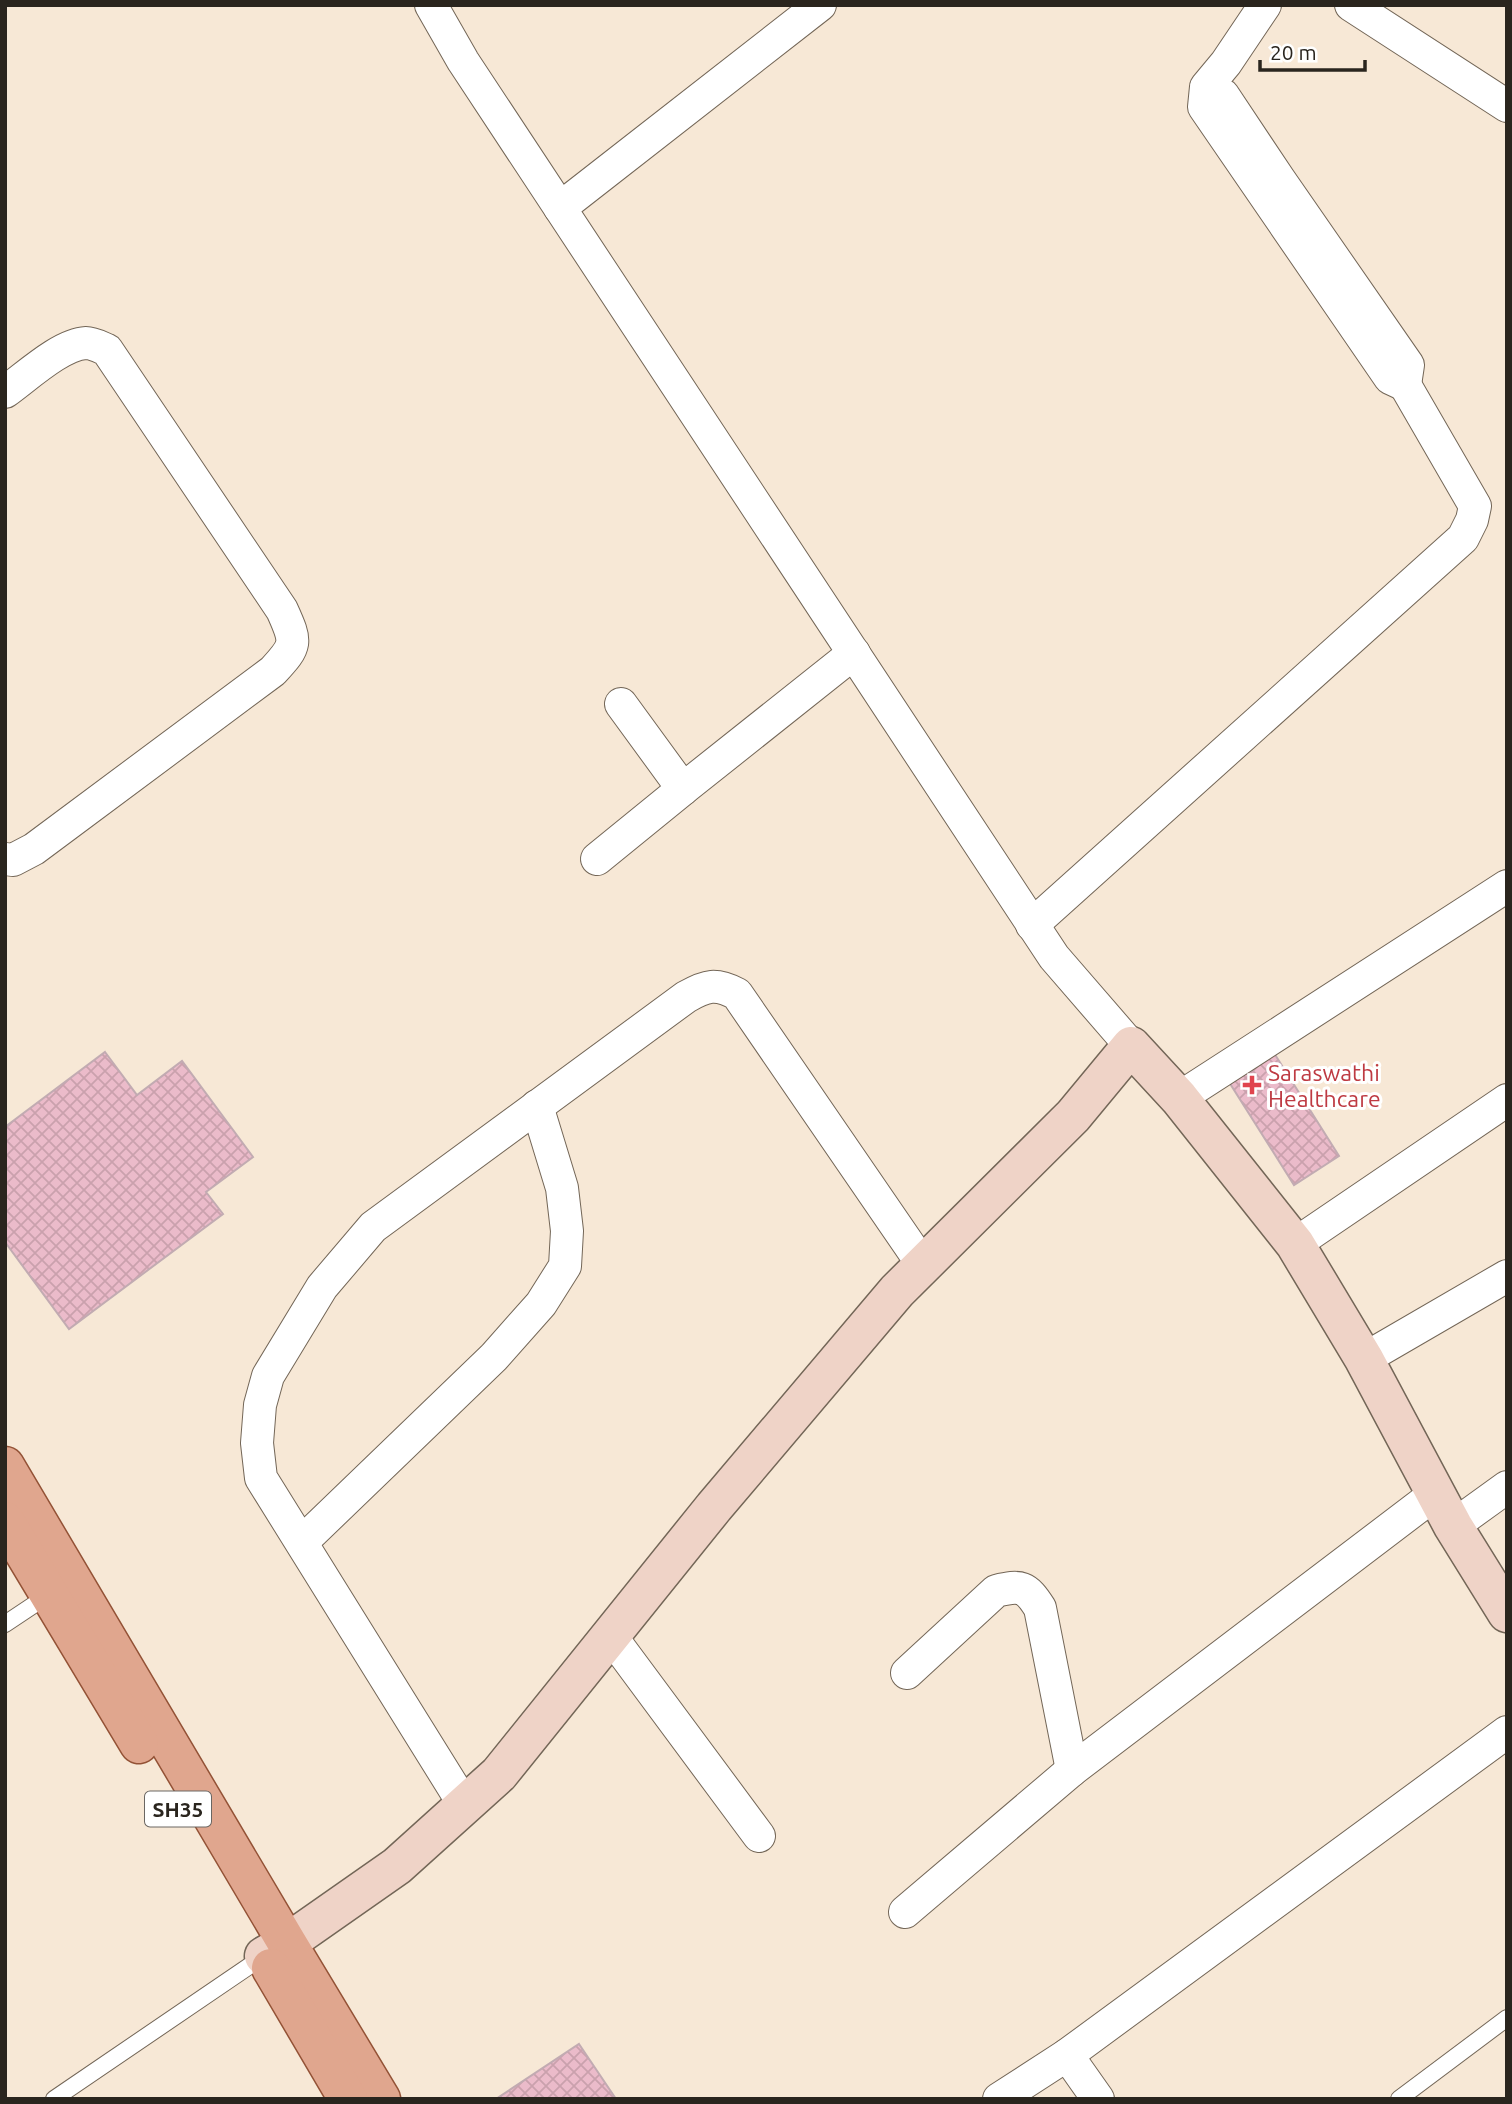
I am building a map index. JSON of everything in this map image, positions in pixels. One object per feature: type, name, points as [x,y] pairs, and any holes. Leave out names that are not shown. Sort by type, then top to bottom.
[{"type":"main road","points":[[5,1466],[61,1588]]},
{"type":"main road","name":"SH35","points":[[5,1521],[61,1588],[234,1902],[275,1949],[348,2099]]},
{"type":"main road","points":[[275,1949],[381,2099]]},
{"type":"street","points":[[431,5],[463,61],[1054,957],[1179,1098],[1295,1244],[1364,1359],[1444,1510],[1507,1613]]},
{"type":"street","points":[[560,208],[820,5]]},
{"type":"street","points":[[1032,925],[1463,538],[1472,520],[1475,506],[1405,385],[1390,378],[1204,107],[1206,87],[1226,63],[1265,5]]},
{"type":"street","points":[[1351,5],[1507,106]]},
{"type":"street","points":[[5,392],[58,354],[77,344],[90,343],[107,350],[282,610],[294,643],[289,654],[273,671],[34,849],[13,860],[5,859]]},
{"type":"street","points":[[597,859],[854,653]]},
{"type":"street","points":[[621,704],[684,789]]},
{"type":"street","points":[[1179,1098],[1507,886]]},
{"type":"street","points":[[465,1806],[261,1478],[257,1443],[260,1405],[268,1376],[323,1287],[373,1227],[686,997],[703,988],[722,986],[737,994],[923,1265]]},
{"type":"street","points":[[275,1949],[397,1866],[499,1774],[714,1507],[897,1291],[1073,1116],[1131,1046]]},
{"type":"street","points":[[1295,1244],[1507,1100]]},
{"type":"street","points":[[302,1542],[494,1357],[541,1304],[565,1266],[568,1231],[562,1188],[537,1106]]},
{"type":"street","points":[[1364,1359],[1507,1276]]},
{"type":"street","points":[[905,1912],[1072,1770],[1444,1510],[1507,1488]]},
{"type":"street","points":[[908,1674],[996,1591],[1015,1587],[1029,1591],[1040,1608],[1072,1770]]},
{"type":"street","points":[[610,1635],[759,1836]]},
{"type":"street","points":[[999,2099],[1067,2055],[1507,1732]]},
{"type":"street","points":[[1067,2055],[1098,2099]]},
{"type":"lane","points":[[5,1624],[61,1588]]},
{"type":"lane","points":[[54,2099],[275,1949]]},
{"type":"lane","points":[[1399,2099],[1507,2018]]},
{"type":"building","points":[[105,1052],[137,1095],[182,1061],[253,1157],[206,1192],[223,1214],[69,1329],[5,1242],[5,1127]]},
{"type":"building","points":[[1274,1053],[1339,1156],[1294,1185],[1229,1082]]},
{"type":"building","points":[[579,2044],[616,2099],[496,2099]]},
{"type":"place","name":"Saraswathi Healthcare","points":[[1252,1085]]}]
